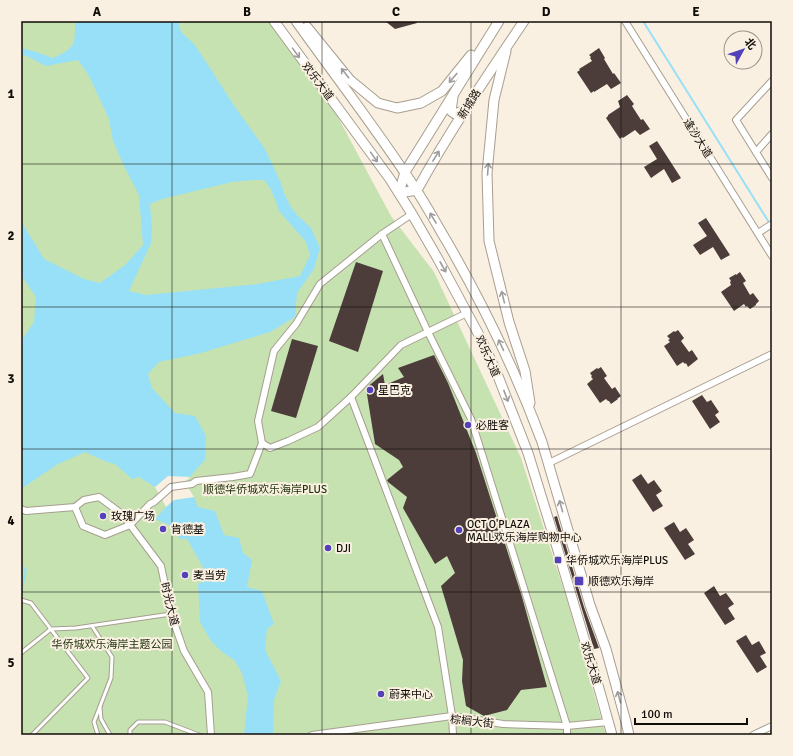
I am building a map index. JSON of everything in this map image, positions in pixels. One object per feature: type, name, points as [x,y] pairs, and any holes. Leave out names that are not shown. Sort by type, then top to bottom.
[{"type":"street","name":"欢乐大道","points":[[274,21],[390,179],[435,254],[479,335],[496,371],[528,453],[612,735]]},
{"type":"street","name":"欢乐大道","points":[[296,21],[417,190],[462,267],[488,317],[533,416],[549,463],[590,605],[606,649],[629,735]]},
{"type":"street","points":[[302,21],[350,80],[378,103],[397,108],[421,103],[442,91],[497,24]]},
{"type":"street","name":"新城路","points":[[417,190],[430,166],[465,110],[524,21]]},
{"type":"street","name":"逢沙大道","points":[[625,21],[760,231],[772,256]]},
{"type":"street","name":"新城路","points":[[399,193],[405,172],[497,24]]},
{"type":"street","points":[[507,46],[494,100],[487,173],[489,241],[509,322],[525,371],[533,416]]},
{"type":"street","points":[[772,81],[736,120],[772,178]]},
{"type":"street","points":[[453,94],[452,110],[455,114],[465,110]]},
{"type":"street","points":[[348,121],[361,110]]},
{"type":"street","points":[[756,152],[772,134]]},
{"type":"street","points":[[399,193],[417,190]]},
{"type":"street","points":[[21,509],[32,511],[75,507],[83,526],[106,535],[130,525],[150,504],[171,487],[192,484],[196,481],[250,474],[262,443],[258,421],[274,351],[296,324],[320,284],[382,234],[412,214]]},
{"type":"street","points":[[760,231],[772,224]]},
{"type":"street","points":[[382,234],[471,419],[567,726],[567,735]]},
{"type":"street","points":[[435,254],[449,245]]},
{"type":"street","points":[[262,443],[270,448],[318,427],[351,397],[401,345],[467,313]]},
{"type":"street","points":[[549,463],[772,354]]},
{"type":"street","points":[[351,397],[438,627],[454,735]]},
{"type":"street","name":"时光大道","points":[[75,507],[84,500],[99,497],[122,514],[161,566],[171,614],[184,651],[208,692],[211,735]]},
{"type":"street","name":"棕榈大街","points":[[312,735],[452,716],[503,724],[567,726],[608,722]]},
{"type":"street","points":[[753,735],[772,726]]},
{"type":"lane","points":[[21,600],[31,603],[88,678],[32,735]]},
{"type":"lane","points":[[21,653],[51,629],[92,626],[171,614]]},
{"type":"lane","points":[[92,626],[112,657],[111,678],[94,722],[98,735]]},
{"type":"lane","points":[[100,705],[101,719],[110,735]]},
{"type":"lane","points":[[130,735],[130,730],[138,722],[152,721],[165,722],[199,735]]},
{"type":"green space","name":"顺德华侨城欢乐海岸PLUS","points":[[21,21],[271,21],[333,108],[391,216],[434,272],[521,458],[567,600],[606,735],[21,735]]},
{"type":"water","points":[[75,21],[178,21],[181,32],[194,44],[235,107],[265,149],[291,207],[311,228],[320,248],[314,269],[297,293],[295,317],[270,332],[201,353],[159,362],[148,374],[152,388],[175,413],[195,416],[206,436],[205,460],[185,482],[198,507],[215,511],[224,535],[239,538],[243,553],[252,560],[247,587],[262,591],[274,624],[267,629],[265,650],[281,681],[274,700],[273,735],[244,735],[248,696],[242,673],[234,660],[222,652],[211,641],[200,622],[198,584],[209,578],[187,539],[180,539],[169,525],[155,519],[166,507],[155,487],[139,477],[132,479],[115,464],[85,452],[58,464],[21,489],[21,341],[34,322],[36,297],[21,275],[21,221],[44,259],[84,279],[100,283],[125,265],[143,245],[139,195],[113,141],[109,119],[89,76],[78,60],[46,66],[27,56],[21,55],[21,48],[53,58],[70,48],[73,44]],"holes":[[[264,180],[270,188],[279,211],[306,242],[310,255],[300,276],[258,284],[146,295],[129,291],[151,243],[152,228],[150,204],[162,199],[232,182]]]},
{"type":"pier","points":[[168,476],[190,477],[185,482],[194,497],[174,500],[166,507],[155,487]]},
{"type":"building","points":[[385,21],[417,21],[417,23],[395,29]]},
{"type":"building","points":[[599,48],[613,74],[614,73],[621,83],[611,89],[607,84],[591,93],[577,72],[580,70],[579,69],[592,61],[589,55]]},
{"type":"building","points":[[627,95],[634,104],[632,106],[641,120],[643,119],[650,129],[640,135],[635,130],[620,139],[606,118],[620,107],[618,101]]},
{"type":"building","points":[[657,141],[681,178],[672,183],[664,169],[651,178],[644,167],[657,159],[649,146]]},
{"type":"building","points":[[706,218],[730,255],[721,260],[713,247],[700,255],[693,245],[707,236],[698,223]]},
{"type":"building","points":[[356,262],[383,271],[358,352],[329,341]]},
{"type":"building","points":[[740,272],[746,281],[743,283],[750,295],[753,293],[759,301],[750,309],[744,304],[734,311],[721,292],[731,285],[729,278]]},
{"type":"building","points":[[678,330],[684,338],[681,341],[689,352],[692,350],[698,359],[688,367],[686,363],[685,364],[683,362],[677,366],[664,346],[670,342],[668,340],[670,339],[667,336]]},
{"type":"building","points":[[292,339],[318,346],[296,418],[271,411]]},
{"type":"building","name":"OCT O'PLAZA MALL欢乐海岸购物中心","points":[[434,355],[448,383],[476,453],[522,597],[547,687],[521,690],[507,710],[484,716],[466,706],[462,681],[463,660],[441,586],[455,573],[447,556],[435,564],[403,508],[407,497],[387,480],[403,467],[399,460],[375,444],[366,388],[383,374],[385,385],[404,377],[398,368]]},
{"type":"building","points":[[601,367],[607,376],[604,378],[612,389],[615,387],[621,396],[611,404],[606,399],[600,403],[587,384],[593,379],[590,373]]},
{"type":"building","points":[[702,395],[707,402],[711,400],[719,412],[715,415],[720,422],[710,429],[692,401]]},
{"type":"building","points":[[641,474],[648,484],[654,480],[662,491],[656,495],[663,506],[653,512],[632,480]]},
{"type":"building","points":[[557,516],[584,607],[599,648],[594,649],[554,517]]},
{"type":"building","points":[[674,522],[680,532],[686,528],[694,540],[688,544],[695,554],[685,560],[664,528]]},
{"type":"building","points":[[714,586],[720,596],[726,593],[734,604],[728,608],[735,619],[725,625],[704,593]]},
{"type":"building","points":[[746,635],[752,645],[759,641],[766,653],[760,656],[767,667],[757,673],[736,641]]},
{"type":"waterway","points":[[643,21],[770,224]]},
{"type":"waterway","points":[[21,566],[26,570],[21,593]]},
{"type":"place","name":"星巴克","points":[[370,390]]},
{"type":"place","name":"必胜客","points":[[468,425]]},
{"type":"place","name":"玫瑰广场","points":[[103,516]]},
{"type":"place","name":"肯德基","points":[[163,529]]},
{"type":"place","name":"OCT O'PLAZA MALL欢乐海岸购物中心","points":[[459,530]]},
{"type":"place","name":"DJI","points":[[328,548]]},
{"type":"place","name":"华侨城欢乐海岸PLUS","points":[[558,560]]},
{"type":"place","name":"麦当劳","points":[[185,575]]},
{"type":"place","name":"顺德欢乐海岸","points":[[579,581]]},
{"type":"place","name":"蔚来中心","points":[[381,694]]},
{"type":"park label","name":"华侨城欢乐海岸主题公园","points":[[112,644]]}]
